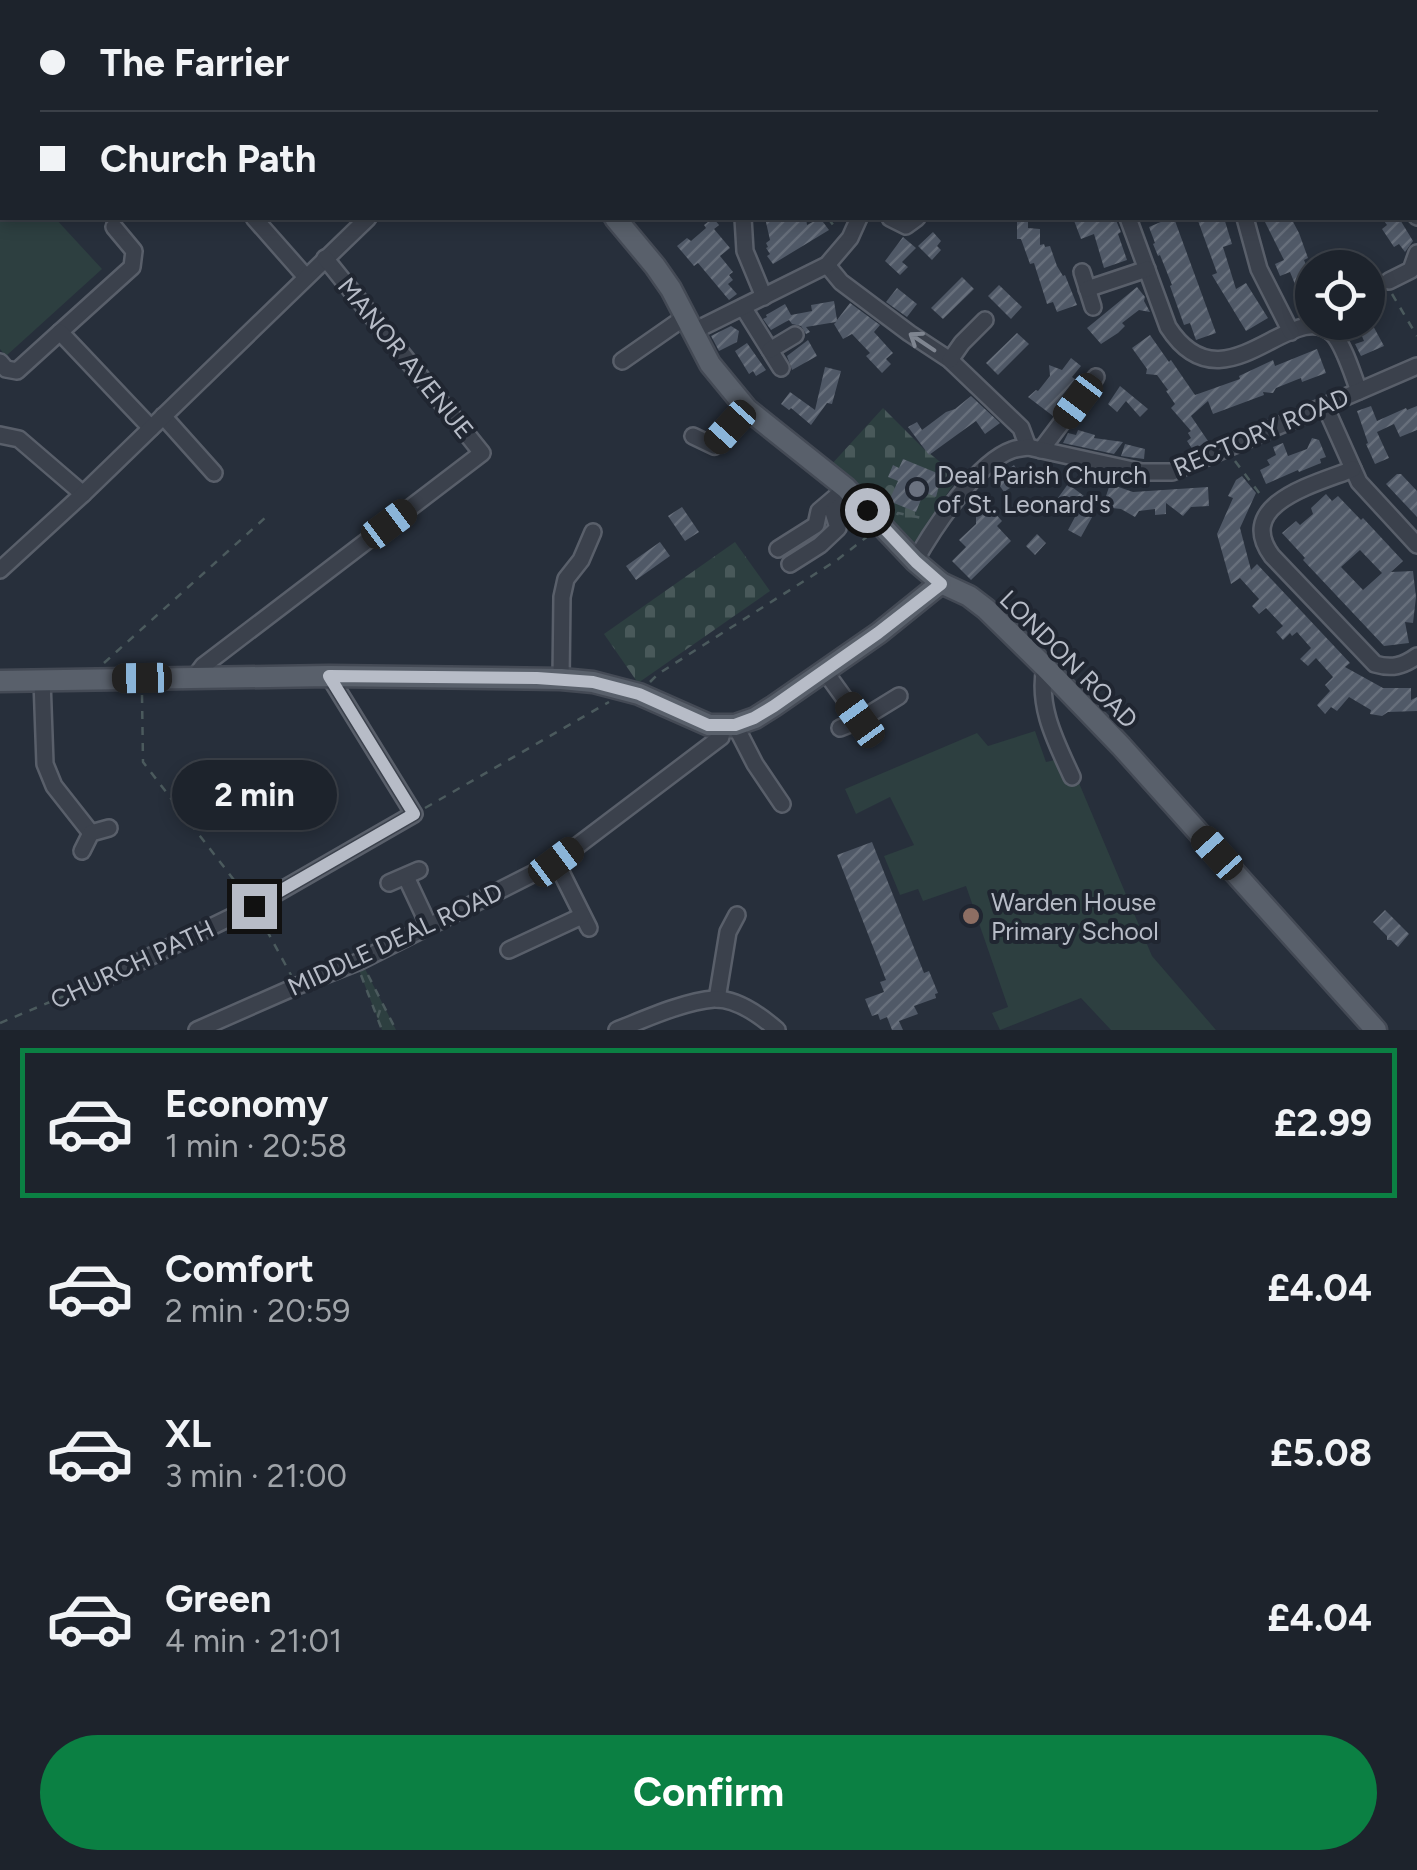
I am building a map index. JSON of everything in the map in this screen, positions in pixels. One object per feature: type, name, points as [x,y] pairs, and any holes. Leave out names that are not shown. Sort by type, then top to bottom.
[{"type":"main road","name":"LONDON ROAD","points":[[618,220],[663,278],[710,364],[747,409],[849,491],[941,584],[970,596],[1045,667],[1376,1030]]},
{"type":"main road","points":[[0,681],[329,676],[561,679],[633,692],[708,725],[729,726],[774,706],[941,584]]},
{"type":"street","points":[[256,220],[306,277]]},
{"type":"street","points":[[0,570],[366,220]]},
{"type":"street","points":[[742,220],[745,251],[764,297]]},
{"type":"street","points":[[624,362],[689,324],[743,307],[828,265],[858,220]]},
{"type":"street","points":[[1129,220],[1168,327],[1190,353],[1208,360],[1227,360],[1313,326],[1338,339],[1359,391]]},
{"type":"street","points":[[1246,220],[1259,269],[1291,332]]},
{"type":"street","points":[[0,362],[17,371],[132,267],[134,251],[114,227]]},
{"type":"street","points":[[1389,282],[1411,270],[1417,253]]},
{"type":"street","name":"MANOR AVENUE","points":[[194,678],[203,666],[482,453],[325,258]]},
{"type":"street","points":[[828,265],[856,294],[950,360],[1021,428],[1035,449]]},
{"type":"street","points":[[1087,289],[1147,270]]},
{"type":"street","points":[[1082,272],[1093,308]]},
{"type":"street","points":[[743,307],[781,368]]},
{"type":"street","points":[[950,360],[985,320]]},
{"type":"street","points":[[60,332],[214,473]]},
{"type":"street","points":[[770,350],[795,335]]},
{"type":"street","name":"RECTORY ROAD","points":[[1035,449],[1156,473],[1172,472],[1417,366]]},
{"type":"street","points":[[916,562],[933,532],[978,475],[1012,450],[1035,449],[1096,377]]},
{"type":"street","points":[[1325,406],[1367,492],[1417,545]]},
{"type":"street","points":[[693,436],[717,449],[747,409]]},
{"type":"street","points":[[0,435],[19,439],[83,494]]},
{"type":"street","points":[[1353,468],[1280,499],[1270,508],[1262,529],[1266,548],[1375,664],[1397,666],[1417,656]]},
{"type":"street","points":[[778,549],[816,525],[818,511],[849,491]]},
{"type":"street","points":[[790,564],[838,528],[833,512],[849,491]]},
{"type":"street","points":[[561,679],[562,598],[566,578],[581,560],[593,532]]},
{"type":"street","points":[[1045,667],[1043,687],[1049,726],[1072,777]]},
{"type":"street","points":[[824,670],[860,720]]},
{"type":"street","points":[[329,676],[414,814]]},
{"type":"street","points":[[42,680],[45,764],[54,786],[92,834]]},
{"type":"street","points":[[840,728],[899,696]]},
{"type":"street","points":[[729,726],[782,804]]},
{"type":"street","name":"MIDDLE DEAL ROAD","points":[[197,1030],[358,962],[556,862],[720,737],[729,726]]},
{"type":"street","name":"CHURCH PATH","points":[[106,978],[254,906],[414,814]]},
{"type":"street","points":[[82,851],[92,834],[109,828]]},
{"type":"street","points":[[508,950],[586,922],[556,862]]},
{"type":"street","points":[[390,883],[413,873],[429,926]]},
{"type":"street","points":[[717,999],[728,932],[737,915]]},
{"type":"street","points":[[619,1030],[672,1009],[717,999],[750,1010],[777,1030]]},
{"type":"path","points":[[1226,449],[1270,508]]},
{"type":"path","points":[[414,814],[633,692],[886,529],[898,512],[928,519]]},
{"type":"path","points":[[90,679],[109,656],[266,517]]},
{"type":"path","points":[[142,678],[143,762],[254,906],[297,986]]},
{"type":"path","points":[[382,1030],[358,970],[362,968],[393,1029]]},
{"type":"path","name":"CHURCH PATH","points":[[0,1023],[106,978]]},
{"type":"path","points":[[371,1002],[379,997]]},
{"type":"green space","points":[[0,220],[57,220],[102,269],[6,356],[0,349]]},
{"type":"green space","points":[[883,408],[950,470],[953,485],[912,546],[830,466]]},
{"type":"green space","points":[[735,542],[770,591],[638,683],[604,634]]},
{"type":"green space","name":"Warden House Primary School","points":[[1035,731],[1046,762],[1068,757],[1152,956],[1216,1030],[1111,1030],[1081,998],[1000,1030],[992,1013],[1008,1007],[966,886],[923,901],[918,889],[900,895],[884,856],[914,845],[890,797],[856,814],[845,789],[977,733],[988,746]]},
{"type":"green space","points":[[364,967],[396,1030],[382,1030],[359,970]]},
{"type":"building","points":[[715,220],[719,225],[714,229],[730,248],[720,256],[733,272],[729,275],[733,280],[728,284],[737,294],[729,300],[698,263],[694,266],[677,246],[687,238],[691,241],[706,228],[704,225]]},
{"type":"building","points":[[765,220],[806,220],[807,225],[822,220],[829,230],[773,264],[766,248],[770,240]]},
{"type":"building","points":[[1017,220],[1028,220],[1028,228],[1040,229],[1040,245],[1050,246],[1077,305],[1057,312],[1053,302],[1047,304],[1034,263],[1030,264],[1021,239],[1017,239]]},
{"type":"building","points":[[1074,220],[1116,220],[1127,260],[1104,268],[1094,234],[1081,239]]},
{"type":"building","points":[[1175,220],[1216,333],[1196,340],[1190,323],[1184,325],[1149,227]]},
{"type":"building","points":[[1198,220],[1225,220],[1232,244],[1223,247],[1236,289],[1246,283],[1268,318],[1246,331],[1212,275],[1217,273]]},
{"type":"building","points":[[1264,220],[1292,220],[1305,250],[1295,250],[1295,284],[1290,272],[1280,276],[1275,264],[1284,260]]},
{"type":"building","points":[[1383,220],[1400,220],[1413,241],[1405,252],[1399,244],[1394,247],[1382,229],[1387,225]]},
{"type":"building","points":[[933,232],[941,241],[937,246],[941,250],[932,260],[918,246]]},
{"type":"building","points":[[903,237],[916,248],[902,262],[908,267],[900,275],[885,261]]},
{"type":"building","points":[[962,277],[974,289],[943,319],[931,308]]},
{"type":"building","points":[[999,285],[1022,307],[1011,319],[988,296]]},
{"type":"building","points":[[1137,287],[1150,312],[1139,310],[1122,323],[1125,326],[1118,333],[1101,344],[1087,328]]},
{"type":"building","points":[[897,288],[917,304],[907,317],[886,302]]},
{"type":"building","points":[[834,301],[837,320],[850,303],[880,325],[874,332],[893,353],[886,359],[891,364],[882,373],[852,334],[843,339],[836,322],[806,327],[810,332],[806,334],[789,320],[771,330],[763,319],[785,304],[791,315],[812,311],[811,305]]},
{"type":"building","points":[[731,326],[739,331],[737,342],[719,351],[711,336]]},
{"type":"building","points":[[1017,333],[1029,344],[998,375],[986,363]]},
{"type":"building","points":[[1150,335],[1195,395],[1240,379],[1239,376],[1273,360],[1275,366],[1317,349],[1326,373],[1302,382],[1301,378],[1273,393],[1263,392],[1264,395],[1213,414],[1208,401],[1191,416],[1208,441],[1193,450],[1187,441],[1191,431],[1171,408],[1175,404],[1168,390],[1157,375],[1146,374],[1147,369],[1132,348]]},
{"type":"building","points":[[808,340],[817,356],[792,370],[787,356]]},
{"type":"building","points":[[1381,340],[1384,346],[1361,356],[1355,344]]},
{"type":"building","points":[[747,343],[766,370],[756,376],[753,371],[749,374],[735,351]]},
{"type":"building","points":[[1071,358],[1081,366],[1056,404],[1059,407],[1053,416],[1028,397],[1050,376],[1049,365],[1062,370]]},
{"type":"building","points":[[825,367],[841,371],[832,404],[827,403],[811,425],[781,404],[790,392],[815,410]]},
{"type":"building","points":[[1120,386],[1148,409],[1140,417],[1126,401],[1117,412],[1108,404]]},
{"type":"building","points":[[971,396],[1000,423],[985,434],[976,421],[929,455],[908,427],[917,422],[922,430]]},
{"type":"building","points":[[1371,406],[1377,421],[1417,406],[1417,430],[1400,437],[1394,424],[1377,432],[1389,458],[1375,464],[1357,411]]},
{"type":"building","points":[[1078,430],[1095,435],[1094,438],[1123,442],[1114,454],[1063,443],[1068,433],[1076,435]]},
{"type":"building","points":[[1312,438],[1319,440],[1326,457],[1320,459],[1321,463],[1266,484],[1260,470],[1270,465],[1267,460],[1276,455],[1273,447],[1283,443],[1288,456],[1307,449]]},
{"type":"building","points":[[1125,444],[1145,449],[1144,459],[1121,456]]},
{"type":"building","name":"Deal Parish Church of St. Leonard's","points":[[903,459],[942,475],[936,497],[924,492],[916,512],[889,501],[898,481],[888,477],[893,465],[899,468]]},
{"type":"building","points":[[1014,465],[1023,479],[1004,492],[995,479]]},
{"type":"building","points":[[1397,474],[1417,491],[1417,517],[1386,484]]},
{"type":"building","points":[[1242,476],[1256,493],[1240,528],[1251,570],[1257,564],[1350,663],[1345,667],[1383,688],[1411,688],[1411,700],[1417,697],[1417,711],[1370,714],[1371,710],[1349,697],[1337,711],[1331,707],[1325,714],[1317,705],[1330,691],[1325,685],[1333,677],[1316,658],[1308,666],[1300,659],[1311,648],[1297,632],[1283,640],[1276,632],[1283,626],[1266,608],[1259,614],[1252,606],[1259,599],[1240,578],[1231,584],[1217,534],[1233,498],[1228,496]]},
{"type":"building","points":[[1068,484],[1084,496],[1080,500],[1096,510],[1081,537],[1068,530],[1075,517],[1055,502]]},
{"type":"building","points":[[1110,484],[1133,492],[1208,487],[1209,506],[1191,507],[1183,516],[1166,503],[1166,514],[1155,515],[1155,509],[1139,511],[1135,517],[1112,508],[1106,496]]},
{"type":"building","points":[[1326,494],[1332,501],[1338,496],[1403,561],[1391,572],[1413,571],[1413,623],[1405,622],[1409,643],[1384,646],[1282,533],[1313,514],[1311,508]],"holes":[[[1360,550],[1382,573],[1363,590],[1341,567]]]},
{"type":"building","points":[[682,507],[699,532],[685,541],[668,516]]},
{"type":"building","points":[[990,508],[1002,521],[997,526],[1011,541],[971,580],[952,561],[966,547],[959,540],[976,524],[976,512]]},
{"type":"building","points":[[1037,534],[1046,543],[1035,555],[1026,546]]},
{"type":"building","points":[[660,542],[670,556],[636,580],[626,566]]},
{"type":"building","points":[[872,842],[924,973],[929,971],[938,993],[936,998],[914,1006],[918,1014],[899,1021],[903,1030],[892,1030],[887,1017],[880,1020],[878,1014],[872,1016],[865,999],[884,992],[880,982],[886,980],[837,855]]},
{"type":"building","points":[[1385,910],[1409,934],[1398,947],[1373,922]]},
{"type":"place","name":"Deal Parish Church of St. Leonard's","points":[[917,489]]},
{"type":"place","name":"Warden House Primary School","points":[[971,916]]},
{"type":"route","points":[[254,906],[414,814],[329,676],[593,682],[639,694],[708,725],[735,725],[774,706],[941,584],[867,510]]}]
